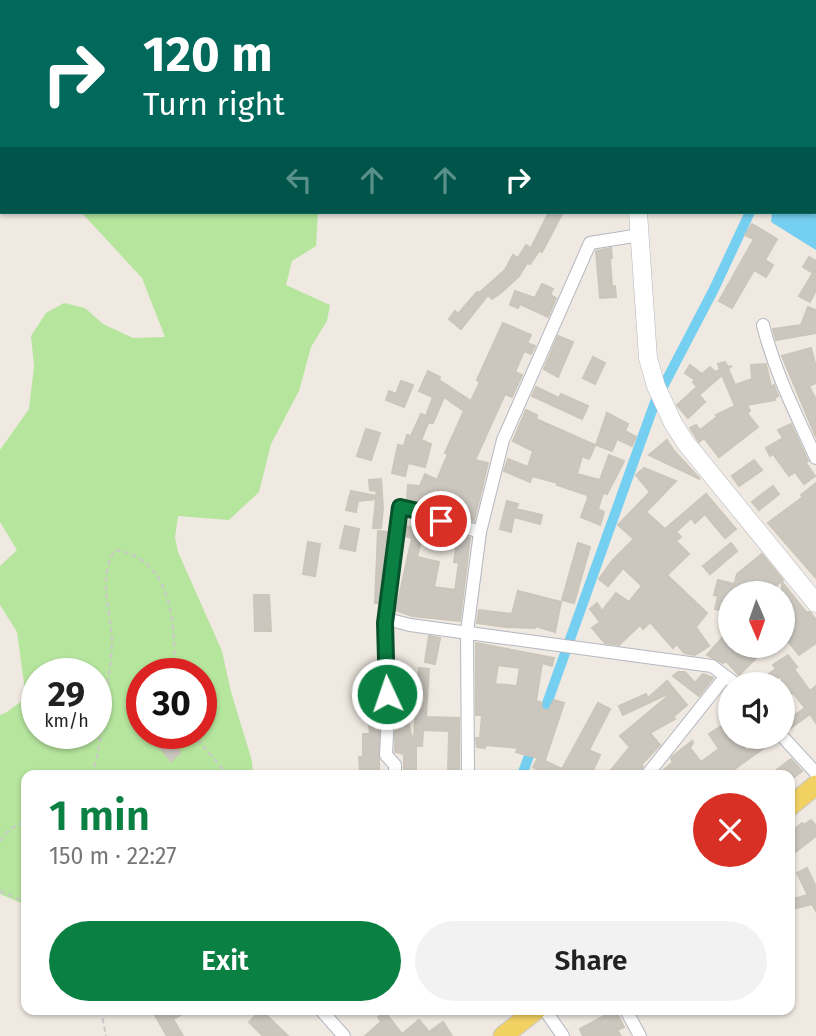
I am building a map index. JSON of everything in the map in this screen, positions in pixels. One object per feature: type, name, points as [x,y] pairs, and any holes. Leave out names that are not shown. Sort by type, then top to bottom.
[{"type":"main road","points":[[638,214],[648,358],[656,386],[685,442],[816,603]]},
{"type":"main road","points":[[795,802],[816,785]]},
{"type":"main road","points":[[503,1036],[530,1015]]},
{"type":"street","points":[[468,770],[467,632],[480,532],[503,440],[590,243],[640,235]]},
{"type":"street","points":[[763,325],[772,362],[816,458]]},
{"type":"street","points":[[395,770],[395,765],[386,755],[388,714],[385,623],[400,507],[480,532]]},
{"type":"street","points":[[387,619],[712,666],[720,672]]},
{"type":"street","points":[[651,770],[718,696]]},
{"type":"street","points":[[794,749],[816,773]]},
{"type":"street","points":[[325,1015],[344,1036]]},
{"type":"street","points":[[548,1015],[563,1036]]},
{"type":"street","points":[[629,1015],[640,1036]]},
{"type":"path","points":[[92,770],[101,740],[111,654],[112,636],[106,590],[107,562],[115,550],[128,552],[144,563],[164,586],[173,621],[174,658]]},
{"type":"path","points":[[206,749],[224,770]]},
{"type":"path","points":[[0,841],[10,829],[21,824]]},
{"type":"path","points":[[0,891],[21,900]]},
{"type":"path","points":[[102,1015],[106,1036]]},
{"type":"green space","points":[[83,214],[318,214],[316,246],[292,261],[286,285],[330,305],[327,321],[311,347],[299,391],[271,444],[259,492],[229,520],[178,516],[175,537],[178,552],[222,651],[253,770],[21,770],[21,903],[0,894],[0,715],[21,702],[21,749],[112,749],[112,658],[21,658],[21,661],[17,632],[0,605],[0,566],[17,550],[0,522],[0,450],[29,409],[34,366],[31,336],[46,313],[64,303],[85,308],[103,324],[133,338],[165,337],[142,278]]},
{"type":"water","points":[[772,214],[816,214],[816,250],[771,222]]},
{"type":"building","points":[[548,214],[562,214],[542,252],[539,251],[530,264],[527,263],[519,276],[503,291],[492,299],[488,295],[461,329],[449,319],[455,311],[458,314],[477,292],[505,270],[513,255],[518,258],[526,245],[531,248]]},
{"type":"building","points":[[752,224],[777,239],[765,260],[773,265],[766,277],[754,270],[732,308],[719,301],[754,239],[745,235]]},
{"type":"building","points":[[611,248],[612,287],[615,286],[616,297],[600,298],[596,251]]},
{"type":"building","points":[[809,257],[816,261],[816,290],[810,302],[799,296],[813,273],[803,267]]},
{"type":"building","points":[[542,284],[553,289],[550,295],[556,298],[548,317],[520,304],[518,308],[510,305],[515,291],[535,298]]},
{"type":"building","points":[[808,307],[816,310],[816,333],[776,340],[773,329],[801,325]]},
{"type":"building","points":[[503,323],[531,335],[527,343],[535,346],[531,354],[524,351],[515,372],[522,375],[512,397],[505,394],[475,460],[488,463],[474,521],[407,500],[408,485],[420,486],[425,474],[437,480],[448,454],[445,453],[464,411],[444,397],[433,423],[428,423],[421,440],[431,444],[425,467],[408,463],[405,476],[392,473],[398,445],[404,446],[407,435],[411,436],[421,414],[426,416],[433,397],[419,391],[428,371],[471,401],[480,382],[477,380]]},
{"type":"building","points":[[558,336],[573,342],[558,377],[544,369]]},
{"type":"building","points":[[811,348],[816,367],[816,383],[809,386],[816,400],[816,437],[782,356]]},
{"type":"building","points":[[593,357],[605,363],[595,384],[583,378]]},
{"type":"building","points":[[725,362],[728,367],[732,366],[728,369],[735,385],[752,379],[751,365],[766,364],[771,387],[774,385],[778,396],[775,400],[747,405],[750,411],[747,413],[758,427],[719,457],[704,438],[699,442],[690,428],[696,425],[700,430],[717,417],[716,415],[735,406],[722,375],[699,395],[705,402],[688,418],[677,405],[697,387],[693,382],[695,380],[685,373],[690,365],[702,374],[710,367],[715,372],[720,370],[718,364]]},
{"type":"building","points":[[401,381],[413,385],[404,407],[386,400],[389,391],[396,394]]},
{"type":"building","points":[[536,387],[559,398],[561,394],[588,406],[582,419],[532,396]]},
{"type":"building","points":[[526,410],[537,415],[536,419],[595,445],[589,459],[582,456],[577,474],[600,480],[609,455],[624,461],[607,494],[603,493],[598,509],[604,512],[600,525],[581,517],[587,495],[557,485],[558,483],[532,476],[530,482],[504,471],[508,459],[528,467],[533,451],[513,441]]},
{"type":"building","points":[[607,413],[628,424],[625,431],[636,437],[632,446],[617,439],[612,451],[596,445]]},
{"type":"building","points":[[791,424],[808,461],[806,463],[815,476],[804,484],[795,472],[789,476],[766,448],[783,438],[778,430]]},
{"type":"building","points":[[366,429],[380,433],[371,460],[357,456]]},
{"type":"building","points":[[667,440],[674,451],[700,479],[649,455]]},
{"type":"building","points":[[754,460],[762,470],[739,486],[732,476]]},
{"type":"building","points":[[644,468],[676,481],[646,512],[665,529],[706,494],[736,529],[725,538],[705,514],[695,523],[691,518],[676,532],[681,537],[676,541],[689,554],[667,575],[707,613],[696,627],[709,646],[695,655],[684,653],[677,644],[673,648],[650,622],[643,629],[640,625],[619,645],[605,643],[592,628],[600,622],[590,609],[597,603],[602,611],[616,593],[629,602],[642,586],[623,568],[608,586],[599,579],[634,539],[618,525],[650,492],[636,475]]},
{"type":"building","points":[[381,479],[381,528],[373,528],[376,499],[358,501],[356,512],[346,510],[351,491],[376,496],[377,491],[370,490],[369,480]]},
{"type":"building","points":[[816,483],[816,578],[768,523],[803,497],[801,495]]},
{"type":"building","points":[[773,486],[779,494],[759,510],[752,502]]},
{"type":"building","points":[[507,501],[518,504],[516,509],[542,515],[540,524],[514,517],[511,532],[500,529]]},
{"type":"building","points":[[416,521],[470,538],[460,621],[412,616],[396,610],[412,538],[405,536],[406,526],[414,528]],"holes":[[[423,533],[457,542],[454,562],[459,563],[455,590],[434,587],[439,562],[417,557]]]},
{"type":"building","points":[[345,526],[359,529],[355,551],[340,548]]},
{"type":"building","points":[[378,531],[388,532],[379,603],[375,603]]},
{"type":"building","points":[[308,542],[320,544],[315,576],[303,574]]},
{"type":"building","points":[[578,543],[590,547],[574,603],[562,600]]},
{"type":"building","points":[[731,543],[737,551],[710,574],[703,566]]},
{"type":"building","points":[[762,554],[783,580],[735,581],[737,574]]},
{"type":"building","points":[[718,580],[722,581],[718,581],[718,596],[714,595]]},
{"type":"building","points":[[518,591],[561,602],[555,632],[535,626],[505,627],[477,623],[479,610],[512,614]]},
{"type":"building","points":[[254,595],[269,595],[271,631],[255,631]]},
{"type":"building","points":[[795,598],[816,620],[816,643],[799,655],[795,650]]},
{"type":"building","points":[[429,636],[440,638],[435,664],[425,662]]},
{"type":"building","points":[[476,643],[554,658],[552,666],[542,663],[536,701],[542,703],[541,708],[548,711],[554,700],[564,703],[545,760],[541,759],[562,769],[598,703],[610,709],[589,750],[600,755],[593,770],[539,770],[533,767],[538,758],[516,752],[518,748],[485,745],[485,748],[477,747],[476,738],[480,738],[482,715],[476,715]],"holes":[[[498,665],[520,668],[517,686],[495,684]]]},
{"type":"building","points":[[718,643],[718,658],[756,658],[742,672],[736,672],[726,661],[723,663],[707,655]]},
{"type":"building","points":[[784,658],[790,658],[797,667],[794,669],[810,691],[816,686],[816,723],[810,714],[795,725],[795,715],[805,708],[795,696],[795,672],[772,672],[776,669],[773,665]]},
{"type":"building","points":[[419,668],[429,669],[426,717],[459,718],[459,770],[448,770],[449,731],[423,730],[422,746],[416,746],[416,770],[404,770],[404,754],[395,752],[396,676],[401,675],[411,736],[414,736]]},
{"type":"building","points":[[678,672],[685,672],[695,683],[703,674],[713,678],[699,696],[673,676]]},
{"type":"building","points":[[667,681],[687,705],[673,717],[675,719],[650,733],[660,745],[641,765],[641,770],[611,770],[630,747],[620,736],[674,691],[623,715],[619,706],[646,694],[648,698]]},
{"type":"building","points":[[374,684],[379,702],[379,770],[360,770],[363,734],[370,734],[367,706],[371,705],[365,687]]},
{"type":"building","points":[[718,728],[718,748],[709,734]]},
{"type":"building","points":[[692,741],[690,748],[701,762],[719,749],[762,749],[733,770],[664,770],[673,762],[672,757]]},
{"type":"building","points":[[161,749],[177,749],[180,753],[171,761]]},
{"type":"building","points":[[791,759],[802,771],[795,776],[795,770],[777,770]]},
{"type":"building","points":[[811,820],[816,826],[816,836],[795,852],[795,829],[802,823],[804,825]]},
{"type":"building","points":[[807,868],[816,887],[816,911],[812,904],[795,908],[795,898],[808,895],[797,873]]},
{"type":"building","points":[[155,1015],[181,1015],[173,1019],[183,1036],[167,1036]]},
{"type":"building","points":[[256,1015],[266,1015],[288,1036],[263,1036],[249,1022]]},
{"type":"building","points":[[387,1015],[402,1034],[419,1020],[429,1032],[443,1022],[452,1036],[365,1036],[381,1022],[378,1017]]},
{"type":"building","points":[[606,1015],[618,1015],[624,1027],[617,1030],[621,1036],[583,1036],[580,1029]]},
{"type":"waterway","points":[[540,723],[655,402],[714,289],[749,214]]},
{"type":"waterway","points":[[524,770],[533,745]]},
{"type":"route","points":[[387,694],[385,623],[400,507],[422,512],[441,521]]}]
